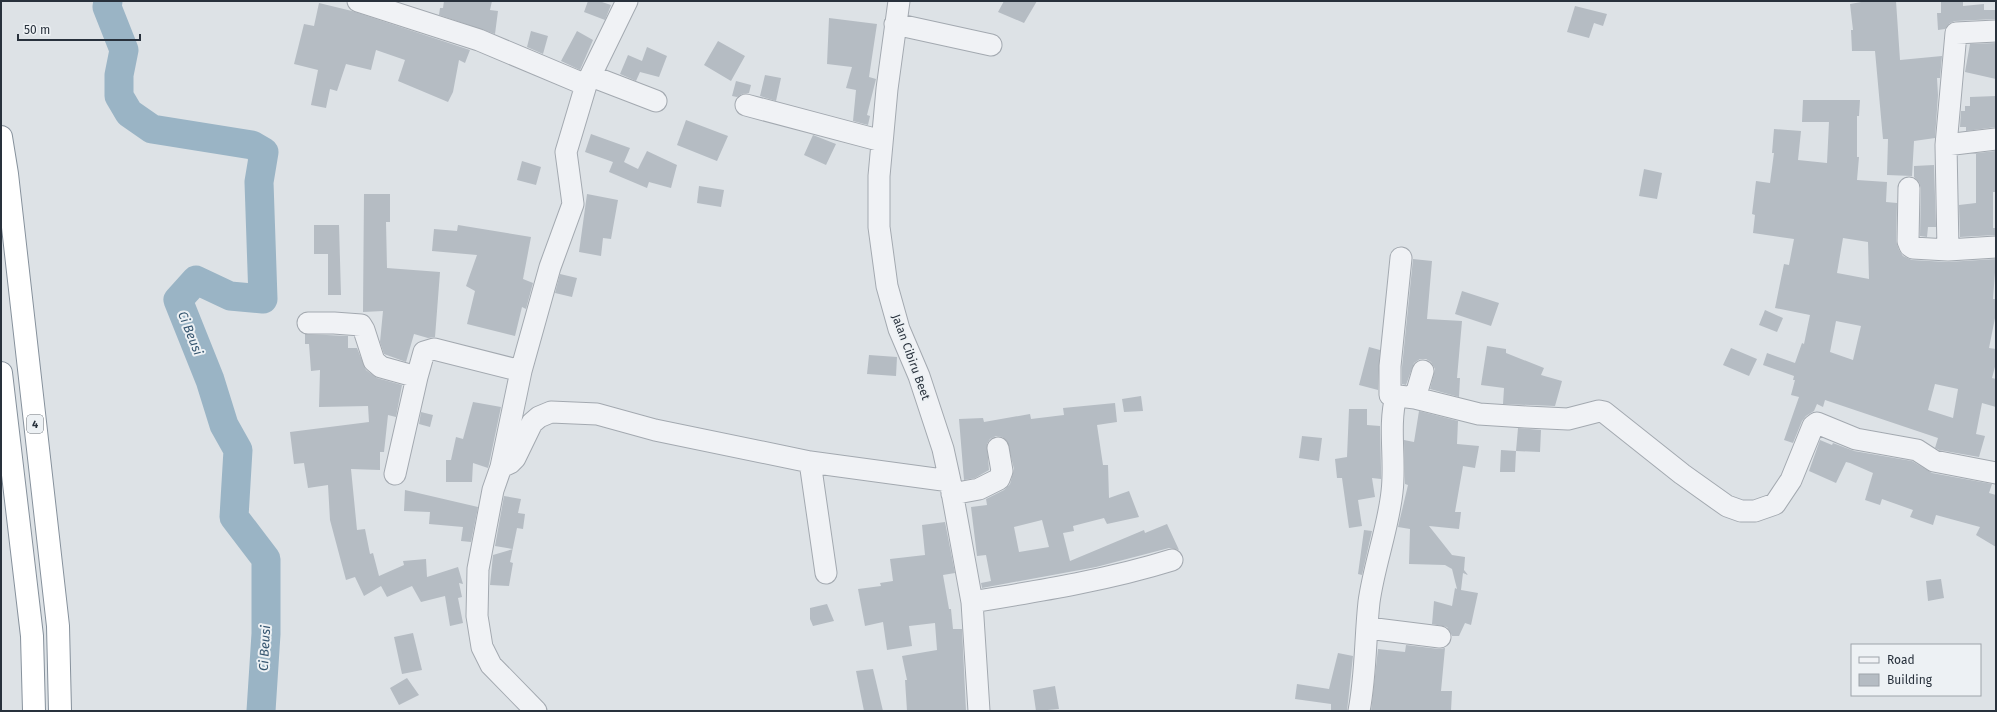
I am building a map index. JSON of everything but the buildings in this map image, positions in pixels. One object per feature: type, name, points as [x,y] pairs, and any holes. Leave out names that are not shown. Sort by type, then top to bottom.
[{"type":"highway","name":"4","points":[[1,137],[7,174],[58,626],[60,711]]},
{"type":"highway","points":[[1,373],[32,636],[34,711]]},
{"type":"street","points":[[358,1],[479,40],[589,80],[656,101]]},
{"type":"street","points":[[536,711],[490,665],[482,647],[477,616],[478,569],[521,371],[550,267],[573,204],[566,152],[589,80],[627,1]]},
{"type":"street","name":"Jalan Cibiru Beet","points":[[899,1],[882,141],[879,176],[879,227],[887,286],[899,330],[919,376],[933,420],[951,488],[972,602],[979,711]]},
{"type":"street","points":[[895,24],[991,45]]},
{"type":"street","points":[[1948,250],[1946,145],[1956,33],[1996,31]]},
{"type":"street","points":[[746,105],[882,141]]},
{"type":"street","points":[[1946,145],[1996,140]]},
{"type":"street","points":[[1909,188],[1908,241],[1910,246],[1913,248],[1948,250],[1996,247]]},
{"type":"street","points":[[1400,258],[1389,390],[1390,395],[1406,397],[1478,414],[1568,419],[1587,416],[1599,411],[1604,412],[1682,474],[1727,506],[1741,510],[1755,510],[1775,504],[1791,480],[1813,426],[1818,423],[1856,439],[1917,450],[1934,461],[1996,473]]},
{"type":"street","points":[[308,323],[361,325],[374,361],[381,367],[416,377]]},
{"type":"street","points":[[395,474],[416,377],[424,352],[434,349],[521,371]]},
{"type":"street","points":[[1359,711],[1364,682],[1369,602],[1392,492],[1391,445],[1393,405],[1406,397],[1423,371]]},
{"type":"street","points":[[501,467],[510,464],[515,458],[532,423],[539,417],[551,412],[597,414],[655,430],[810,462],[951,488],[979,489],[999,478],[1002,471],[998,448]]},
{"type":"street","points":[[810,462],[826,573]]},
{"type":"street","points":[[972,602],[1041,591],[1148,567],[1172,560]]},
{"type":"street","points":[[1368,628],[1440,637]]},
{"type":"waterway","name":"Ci Beusi","points":[[108,1],[107,7],[124,50],[119,75],[119,96],[129,113],[152,129],[252,145],[264,152],[259,182],[263,299],[230,296],[196,280],[178,300],[210,380],[224,425],[238,450],[234,517],[266,559],[266,634],[261,711]]}]
